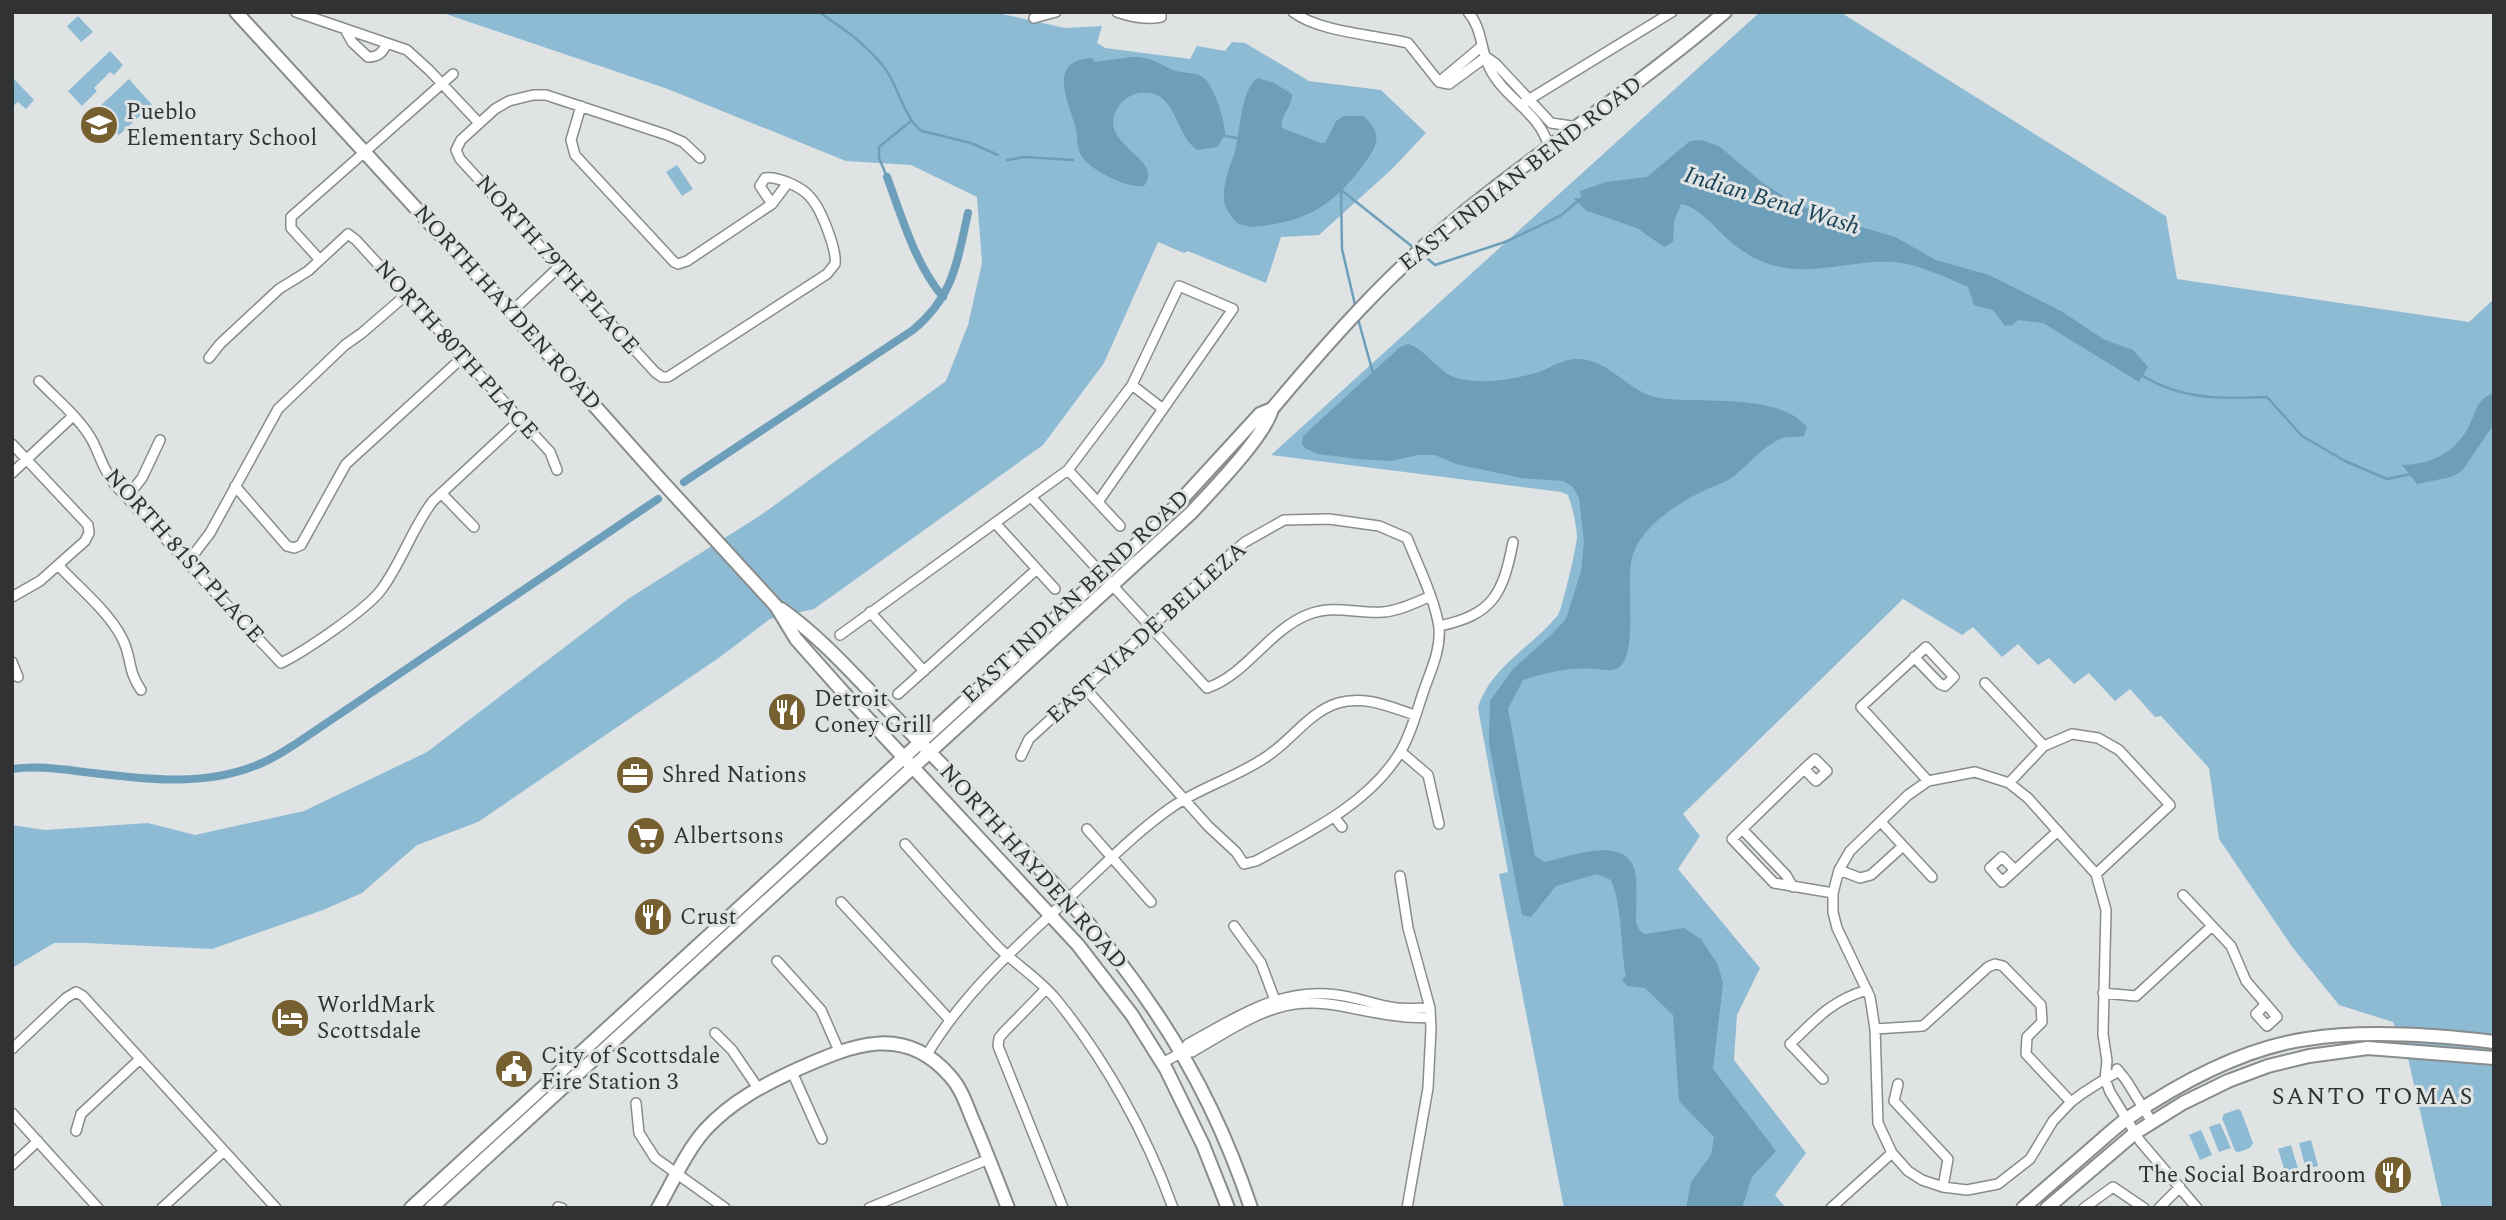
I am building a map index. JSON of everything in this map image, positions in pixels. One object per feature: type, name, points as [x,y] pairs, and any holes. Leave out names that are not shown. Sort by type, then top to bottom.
[{"type":"main road","name":"NORTH HAYDEN ROAD","points":[[236,12],[776,606],[796,639],[1051,914],[1104,977],[1162,1063],[1203,1144],[1228,1208]]},
{"type":"main road","name":"EAST INDIAN BEND ROAD","points":[[411,1208],[1160,523],[1260,414],[1272,409],[1346,322],[1421,249],[1500,185],[1677,53],[1725,12]]},
{"type":"main road","name":"EAST INDIAN BEND ROAD","points":[[431,1208],[1192,512],[1269,422],[1272,409]]},
{"type":"main road","name":"NORTH HAYDEN ROAD","points":[[776,606],[807,628],[930,752],[1068,899],[1138,986],[1181,1053],[1220,1129],[1251,1208]]},
{"type":"main road","points":[[2023,1208],[2126,1119],[2220,1065],[2306,1039],[2356,1035],[2462,1038],[2494,1042]]},
{"type":"main road","points":[[2356,1035],[2358,1049]]},
{"type":"main road","points":[[658,1208],[703,1133],[729,1107],[758,1088],[839,1051],[863,1044],[882,1043],[900,1045],[926,1056],[942,1068],[956,1084],[1009,1208]]},
{"type":"main road","points":[[2047,1208],[2135,1133],[2152,1122],[2228,1081],[2268,1066],[2309,1056],[2358,1049],[2415,1050],[2494,1058]]},
{"type":"street","points":[[296,12],[399,46],[414,55],[479,123],[495,109],[523,96],[546,95],[683,142],[700,158]]},
{"type":"street","points":[[1034,18],[1056,12]]},
{"type":"street","points":[[1117,12],[1161,17],[1161,12]]},
{"type":"street","points":[[1293,12],[1304,21],[1408,43],[1439,82],[1449,84],[1486,57]]},
{"type":"street","points":[[1468,12],[1478,26],[1490,69],[1550,123],[1578,127]]},
{"type":"street","points":[[1524,102],[1672,12]]},
{"type":"street","points":[[345,29],[352,42],[368,57],[375,57],[383,52],[387,43]]},
{"type":"street","points":[[1439,82],[1482,46]]},
{"type":"street","points":[[1461,63],[1468,72]]},
{"type":"street","points":[[209,358],[220,344],[279,289],[295,281],[320,260],[291,228],[290,222],[297,210],[453,74]]},
{"type":"street","points":[[1524,102],[1544,130],[1549,148]]},
{"type":"street","points":[[582,106],[571,140],[575,155],[669,259],[678,264],[687,261],[772,204],[787,184],[769,177],[762,180],[760,186],[772,204]]},
{"type":"street","name":"NORTH 79TH PLACE","points":[[479,123],[461,140],[456,150],[460,159],[655,372],[663,377],[668,377],[827,274],[835,264],[835,254],[810,195],[787,184]]},
{"type":"street","name":"NORTH 80TH PLACE","points":[[320,260],[348,234],[356,240],[550,452],[557,470]]},
{"type":"street","points":[[511,312],[559,267]]},
{"type":"street","points":[[841,635],[1069,470],[1132,385],[1179,286],[1233,309],[1098,502]]},
{"type":"street","points":[[187,562],[210,533],[278,409],[345,345],[406,295]]},
{"type":"street","points":[[235,486],[287,546],[294,548],[301,545],[346,464],[463,358]]},
{"type":"street","name":"NORTH 81ST PLACE","points":[[39,381],[73,416],[93,442],[106,474],[281,663],[370,602],[389,578],[425,512],[441,493]]},
{"type":"street","points":[[1132,385],[1163,409]]},
{"type":"street","points":[[12,473],[73,416]]},
{"type":"street","points":[[474,527],[441,493],[520,420]]},
{"type":"street","points":[[127,497],[142,478],[160,440]]},
{"type":"street","points":[[12,444],[88,525],[89,533],[85,541],[40,582],[12,597]]},
{"type":"street","points":[[1069,470],[1120,526]]},
{"type":"street","points":[[1032,498],[1207,688],[1223,682],[1279,631],[1310,613],[1329,609],[1386,612],[1429,597]]},
{"type":"street","name":"EAST VIA DE BELLEZA","points":[[1021,756],[1029,739],[1245,542],[1284,520],[1329,519],[1378,526],[1410,535],[1439,626]]},
{"type":"street","points":[[996,524],[1055,589]]},
{"type":"street","points":[[1086,688],[1244,864],[1256,861],[1335,818],[1386,772],[1401,752],[1415,715],[1437,653],[1439,626],[1464,621],[1476,614],[1499,592],[1506,577],[1513,542]]},
{"type":"street","points":[[59,566],[116,628],[127,650],[132,677],[141,690]]},
{"type":"street","points":[[898,694],[1037,569]]},
{"type":"street","points":[[870,612],[924,671]]},
{"type":"street","points":[[1914,657],[1940,684],[1945,685],[1954,677],[1926,647],[1914,657],[1861,707],[1928,781]]},
{"type":"street","points":[[12,662],[18,677]]},
{"type":"street","points":[[1984,683],[2044,746]]},
{"type":"street","points":[[926,1056],[949,1019],[972,990],[1154,820],[1184,800],[1259,761],[1314,716],[1339,702],[1370,700],[1415,715]]},
{"type":"street","points":[[2009,783],[2044,746],[2072,734],[2098,738],[2119,750],[2170,806],[2096,874]]},
{"type":"street","points":[[1401,752],[1428,775],[1439,824]]},
{"type":"street","points":[[1804,769],[1732,839],[1774,883],[1833,893]]},
{"type":"street","points":[[2119,1071],[2105,1079],[2071,1102],[2053,1121],[2030,1159],[1998,1184],[1966,1190],[1922,1180],[1908,1171],[1892,1153],[1878,1123],[1875,1029],[1867,990],[1837,928],[1833,912],[1833,893],[1839,870],[1850,851],[1908,795],[1928,781],[1975,772],[2009,783],[2028,798],[2096,874],[2106,910],[2103,1034],[2107,1061],[2105,1079],[2110,1092],[2149,1153],[2197,1208]]},
{"type":"street","points":[[1335,818],[1342,827]]},
{"type":"street","points":[[1881,822],[1932,877]]},
{"type":"street","points":[[1087,829],[1151,902]]},
{"type":"street","points":[[1742,829],[1786,875],[1793,887]]},
{"type":"street","points":[[2015,870],[2058,831]]},
{"type":"street","points":[[905,844],[1008,955],[1046,989],[1074,1023],[1118,1091],[1153,1160],[1173,1208]]},
{"type":"street","points":[[1839,870],[1860,878],[1871,876],[1903,846]]},
{"type":"street","points":[[1400,876],[1408,928],[1430,1013],[1432,1047],[1428,1088],[1407,1208]]},
{"type":"street","points":[[2183,895],[2231,946],[2246,981],[2266,1004]]},
{"type":"street","points":[[841,902],[949,1019]]},
{"type":"street","points":[[1234,926],[1261,963],[1276,1004]]},
{"type":"street","points":[[2103,993],[2137,996],[2212,926]]},
{"type":"street","points":[[777,961],[821,1010],[839,1051]]},
{"type":"street","points":[[1875,1029],[1923,1026],[1988,967],[1995,964],[2003,966],[2041,1005],[2042,1022],[2027,1037],[2026,1054],[2071,1102]]},
{"type":"street","points":[[1046,989],[1004,1032],[999,1038],[998,1046],[1063,1208]]},
{"type":"street","points":[[1823,1079],[1790,1044],[1831,1005],[1867,990]]},
{"type":"street","points":[[12,1049],[76,992],[83,996],[276,1208]]},
{"type":"street","points":[[1162,1063],[1250,1010],[1276,1004],[1296,995],[1326,993],[1430,1013]]},
{"type":"street","points":[[715,1033],[744,1065],[758,1088]]},
{"type":"street","points":[[76,1131],[81,1114],[140,1059]]},
{"type":"street","points":[[2107,1061],[2119,1071],[2152,1122]]},
{"type":"street","points":[[792,1072],[822,1139]]},
{"type":"street","points":[[1898,1084],[1894,1101],[1948,1159],[1943,1186]]},
{"type":"street","points":[[636,1103],[639,1133],[646,1148],[655,1158],[725,1208]]},
{"type":"street","points":[[12,1113],[98,1208]]},
{"type":"street","points":[[12,1166],[38,1141]]},
{"type":"street","points":[[162,1208],[225,1151]]},
{"type":"street","points":[[1831,1208],[1892,1153]]},
{"type":"street","points":[[869,1208],[989,1158]]},
{"type":"street","points":[[2084,1208],[2113,1187],[2144,1208]]},
{"type":"street","points":[[2159,1208],[2180,1187]]},
{"type":"shaded area","points":[[440,12],[993,12],[1065,28],[1102,26],[1097,43],[1105,48],[1190,59],[1197,46],[1225,51],[1232,42],[1245,43],[1309,81],[1381,90],[1426,133],[1392,169],[1319,235],[1281,237],[1266,283],[1188,251],[1184,253],[1158,242],[1104,363],[1043,445],[814,609],[770,619],[720,657],[478,822],[417,845],[362,893],[323,910],[212,949],[54,943],[12,968],[12,825],[45,830],[148,823],[195,835],[304,811],[427,752],[628,599],[761,515],[946,381],[968,325],[982,263],[977,197],[911,165],[846,161],[665,88]]},
{"type":"shaded area","points":[[1760,12],[1840,12],[2166,216],[2177,279],[2469,322],[2494,299],[2494,1208],[2442,1208],[2408,1058],[2393,1022],[2339,1005],[2293,948],[2219,839],[2209,768],[2161,716],[2155,717],[2130,689],[2115,701],[2089,673],[2074,684],[2049,658],[2038,665],[2018,644],[2002,657],[1973,627],[1962,635],[1903,599],[1683,814],[1700,836],[1678,869],[1760,968],[1737,1015],[1734,1060],[1806,1153],[1775,1195],[1786,1208],[1564,1208],[1499,874],[1508,872],[1478,708],[1492,681],[1502,669],[1548,627],[1560,611],[1577,537],[1568,495],[1271,455]]},
{"type":"shaded area","points":[[78,16],[93,32],[81,42],[67,26]]},
{"type":"shaded area","points":[[110,51],[123,65],[114,75],[110,72],[94,88],[97,91],[82,106],[68,91]]},
{"type":"shaded area","points":[[12,77],[34,100],[26,109],[18,102],[12,107]]},
{"type":"shaded area","points":[[129,79],[152,105],[119,135],[96,110]]},
{"type":"shaded area","points":[[677,165],[693,189],[682,196],[666,172]]},
{"type":"shaded area","points":[[2238,1109],[2253,1143],[2250,1148],[2239,1152],[2235,1151],[2222,1118],[2224,1114]]},
{"type":"shaded area","points":[[2220,1123],[2231,1148],[2219,1152],[2209,1127]]},
{"type":"shaded area","points":[[2201,1130],[2212,1155],[2200,1160],[2189,1135]]},
{"type":"shaded area","points":[[2311,1140],[2318,1166],[2306,1169],[2299,1143]]},
{"type":"shaded area","points":[[2291,1145],[2299,1172],[2286,1175],[2278,1149]]},
{"type":"water","points":[[1132,57],[1148,59],[1173,70],[1204,78],[1215,96],[1225,128],[1217,147],[1198,150],[1190,143],[1162,98],[1152,93],[1140,93],[1127,98],[1120,105],[1113,121],[1121,141],[1146,167],[1148,176],[1144,186],[1129,185],[1111,178],[1082,157],[1065,93],[1065,73],[1078,60],[1092,58],[1095,62]]},
{"type":"water","points":[[1258,78],[1274,83],[1292,94],[1282,119],[1282,128],[1325,143],[1336,121],[1344,116],[1364,116],[1376,134],[1376,143],[1352,180],[1321,207],[1297,219],[1253,227],[1237,223],[1225,206],[1224,192],[1245,100],[1252,83]]},
{"type":"water","points":[[1701,140],[1719,146],[1759,180],[1789,200],[1825,216],[1895,237],[1936,260],[1989,275],[2061,311],[2103,339],[2133,350],[2148,367],[2139,382],[2043,323],[2018,320],[2005,326],[1993,310],[1974,305],[1968,287],[1919,267],[1902,263],[1869,262],[1802,269],[1769,264],[1743,251],[1697,211],[1681,204],[1674,221],[1673,242],[1664,247],[1637,228],[1587,211],[1573,198],[1581,198],[1580,191],[1606,182],[1647,177],[1690,141]]},
{"type":"water","points":[[1408,344],[1422,351],[1446,373],[1460,379],[1509,379],[1539,372],[1568,360],[1590,360],[1648,395],[1676,400],[1758,404],[1794,416],[1807,427],[1804,436],[1778,440],[1760,452],[1733,477],[1680,504],[1644,534],[1633,554],[1628,648],[1625,660],[1618,668],[1569,669],[1523,680],[1508,709],[1535,856],[1545,862],[1594,851],[1619,852],[1628,858],[1634,868],[1636,923],[1640,931],[1645,934],[1684,928],[1701,939],[1718,965],[1723,983],[1713,1069],[1776,1151],[1752,1177],[1742,1208],[1686,1208],[1691,1182],[1711,1155],[1714,1137],[1679,1101],[1673,1015],[1645,988],[1627,986],[1622,980],[1626,976],[1619,915],[1611,880],[1597,874],[1556,886],[1531,917],[1522,915],[1489,743],[1490,701],[1513,669],[1566,619],[1581,571],[1584,542],[1579,498],[1573,487],[1563,481],[1521,478],[1456,464],[1435,455],[1418,455],[1391,461],[1358,459],[1318,454],[1306,449],[1302,444],[1303,436],[1400,347]]},
{"type":"water","points":[[2494,393],[2494,424],[2462,471],[2451,477],[2417,484],[2402,465],[2433,459],[2450,450],[2469,426],[2483,399]]},
{"type":"waterway","name":"Indian Bend Wash","points":[[819,12],[855,38],[879,61],[911,120],[922,131],[971,143],[998,155]]},
{"type":"waterway","points":[[887,177],[879,158],[879,147],[911,121]]},
{"type":"waterway","name":"Indian Bend Wash","points":[[1222,135],[1240,139]]},
{"type":"waterway","name":"Indian Bend Wash","points":[[1007,160],[1025,157],[1073,160]]},
{"type":"waterway","points":[[887,177],[917,255],[943,297]]},
{"type":"waterway","name":"Indian Bend Wash","points":[[1340,189],[1414,248]]},
{"type":"waterway","points":[[1341,191],[1342,249],[1356,309]]},
{"type":"waterway","name":"Indian Bend Wash","points":[[1422,254],[1435,265],[1505,242],[1560,216],[1578,201]]},
{"type":"waterway","points":[[684,482],[913,330],[927,317],[946,291],[952,277],[968,213]]},
{"type":"waterway","points":[[1358,319],[1373,373]]},
{"type":"waterway","name":"Indian Bend Wash","points":[[2143,376],[2172,390],[2188,394],[2218,398],[2267,397],[2302,436],[2345,461],[2387,479],[2411,474]]},
{"type":"waterway","points":[[12,769],[43,768],[180,780],[223,775],[264,762],[297,743],[658,499]]},
{"type":"place","name":"Pueblo Elementary School","points":[[99,125]]},
{"type":"place","name":"Detroit Coney Grill","points":[[787,712]]},
{"type":"place","name":"Shred Nations","points":[[635,775]]},
{"type":"place","name":"Albertsons","points":[[646,836]]},
{"type":"place","name":"Crust","points":[[653,917]]},
{"type":"place","name":"WorldMark Scottsdale","points":[[290,1018]]},
{"type":"place","name":"City of Scottsdale Fire Station 3","points":[[514,1069]]},
{"type":"place","name":"The Social Boardroom","points":[[2393,1175]]},
{"type":"district","name":"SANTO TOMAS","points":[[2373,1097]]}]
